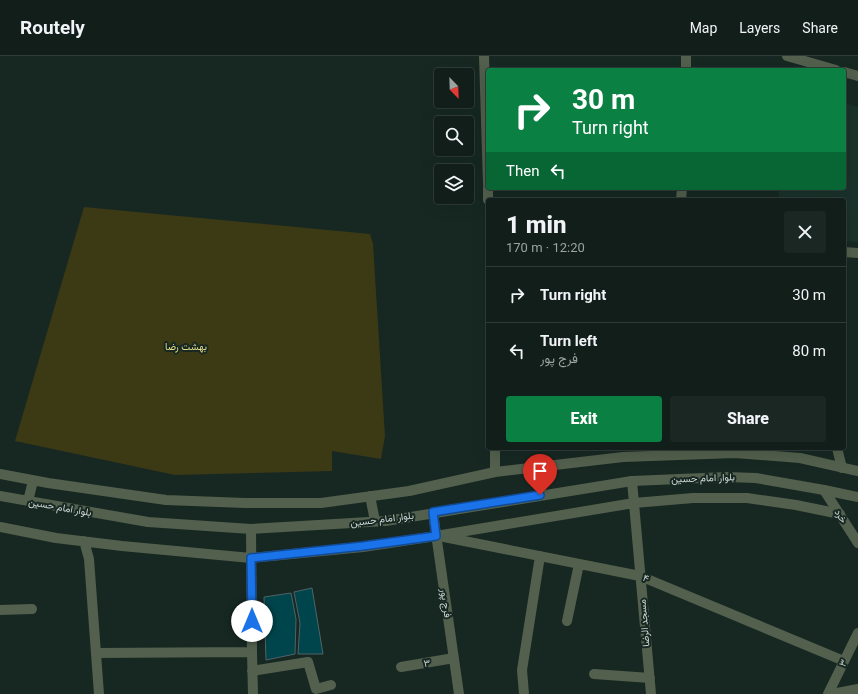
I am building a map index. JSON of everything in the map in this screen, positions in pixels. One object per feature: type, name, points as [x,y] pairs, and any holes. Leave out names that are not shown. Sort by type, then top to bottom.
[{"type":"street","points":[[484,56],[486,120]]},
{"type":"street","points":[[686,56],[686,68]]},
{"type":"street","points":[[787,56],[829,68]]},
{"type":"street","points":[[846,73],[858,76]]},
{"type":"street","points":[[846,252],[858,253]]},
{"type":"street","points":[[495,450],[495,472]]},
{"type":"street","points":[[0,474],[33,481],[166,500],[245,503],[321,503],[409,491],[495,472],[623,457],[733,450],[800,458],[858,471]]},
{"type":"street","points":[[838,450],[842,468]]},
{"type":"street","name":"بلوار امام حسین","points":[[0,496],[148,522],[251,530],[375,521],[632,481],[727,477],[756,478],[858,497]]},
{"type":"street","points":[[28,501],[33,481]]},
{"type":"street","name":"مسجد الرضا","points":[[632,481],[651,694]]},
{"type":"street","name":"خرد","points":[[824,490],[858,543]]},
{"type":"street","points":[[370,496],[375,521]]},
{"type":"street","points":[[0,527],[56,538],[122,546],[251,558],[363,546],[436,536],[634,502],[693,498],[747,498],[796,505],[840,514]]},
{"type":"street","name":"فرج پور","points":[[433,512],[459,694]]},
{"type":"street","points":[[251,530],[253,694]]},
{"type":"street","name":"۴","points":[[436,536],[640,576],[844,661]]},
{"type":"street","points":[[84,541],[88,559],[99,694]]},
{"type":"street","points":[[524,694],[522,670],[540,556]]},
{"type":"street","points":[[567,621],[579,564]]},
{"type":"street","points":[[0,610],[32,609]]},
{"type":"street","name":"۳","points":[[828,694],[858,633]]},
{"type":"street","points":[[96,653],[252,652]]},
{"type":"street","name":"۳","points":[[401,667],[454,658]]},
{"type":"street","points":[[252,671],[308,662],[316,689],[331,685]]},
{"type":"street","points":[[594,674],[650,678]]},
{"type":"street","points":[[832,694],[858,689]]},
{"type":"shaded area","points":[[846,104],[858,107],[858,242],[846,241],[846,198],[779,198],[779,190],[846,190]]},
{"type":"green space","name":"بهشت رضا","points":[[84,207],[370,234],[373,244],[385,436],[381,459],[332,451],[332,471],[175,475],[15,441]]},
{"type":"building","points":[[312,588],[323,654],[298,654],[300,623],[294,592]]},
{"type":"building","points":[[291,593],[296,619],[295,654],[266,660],[264,597]]},
{"type":"route","points":[[252,621],[251,558],[363,546],[436,536],[433,512],[540,495]]}]
